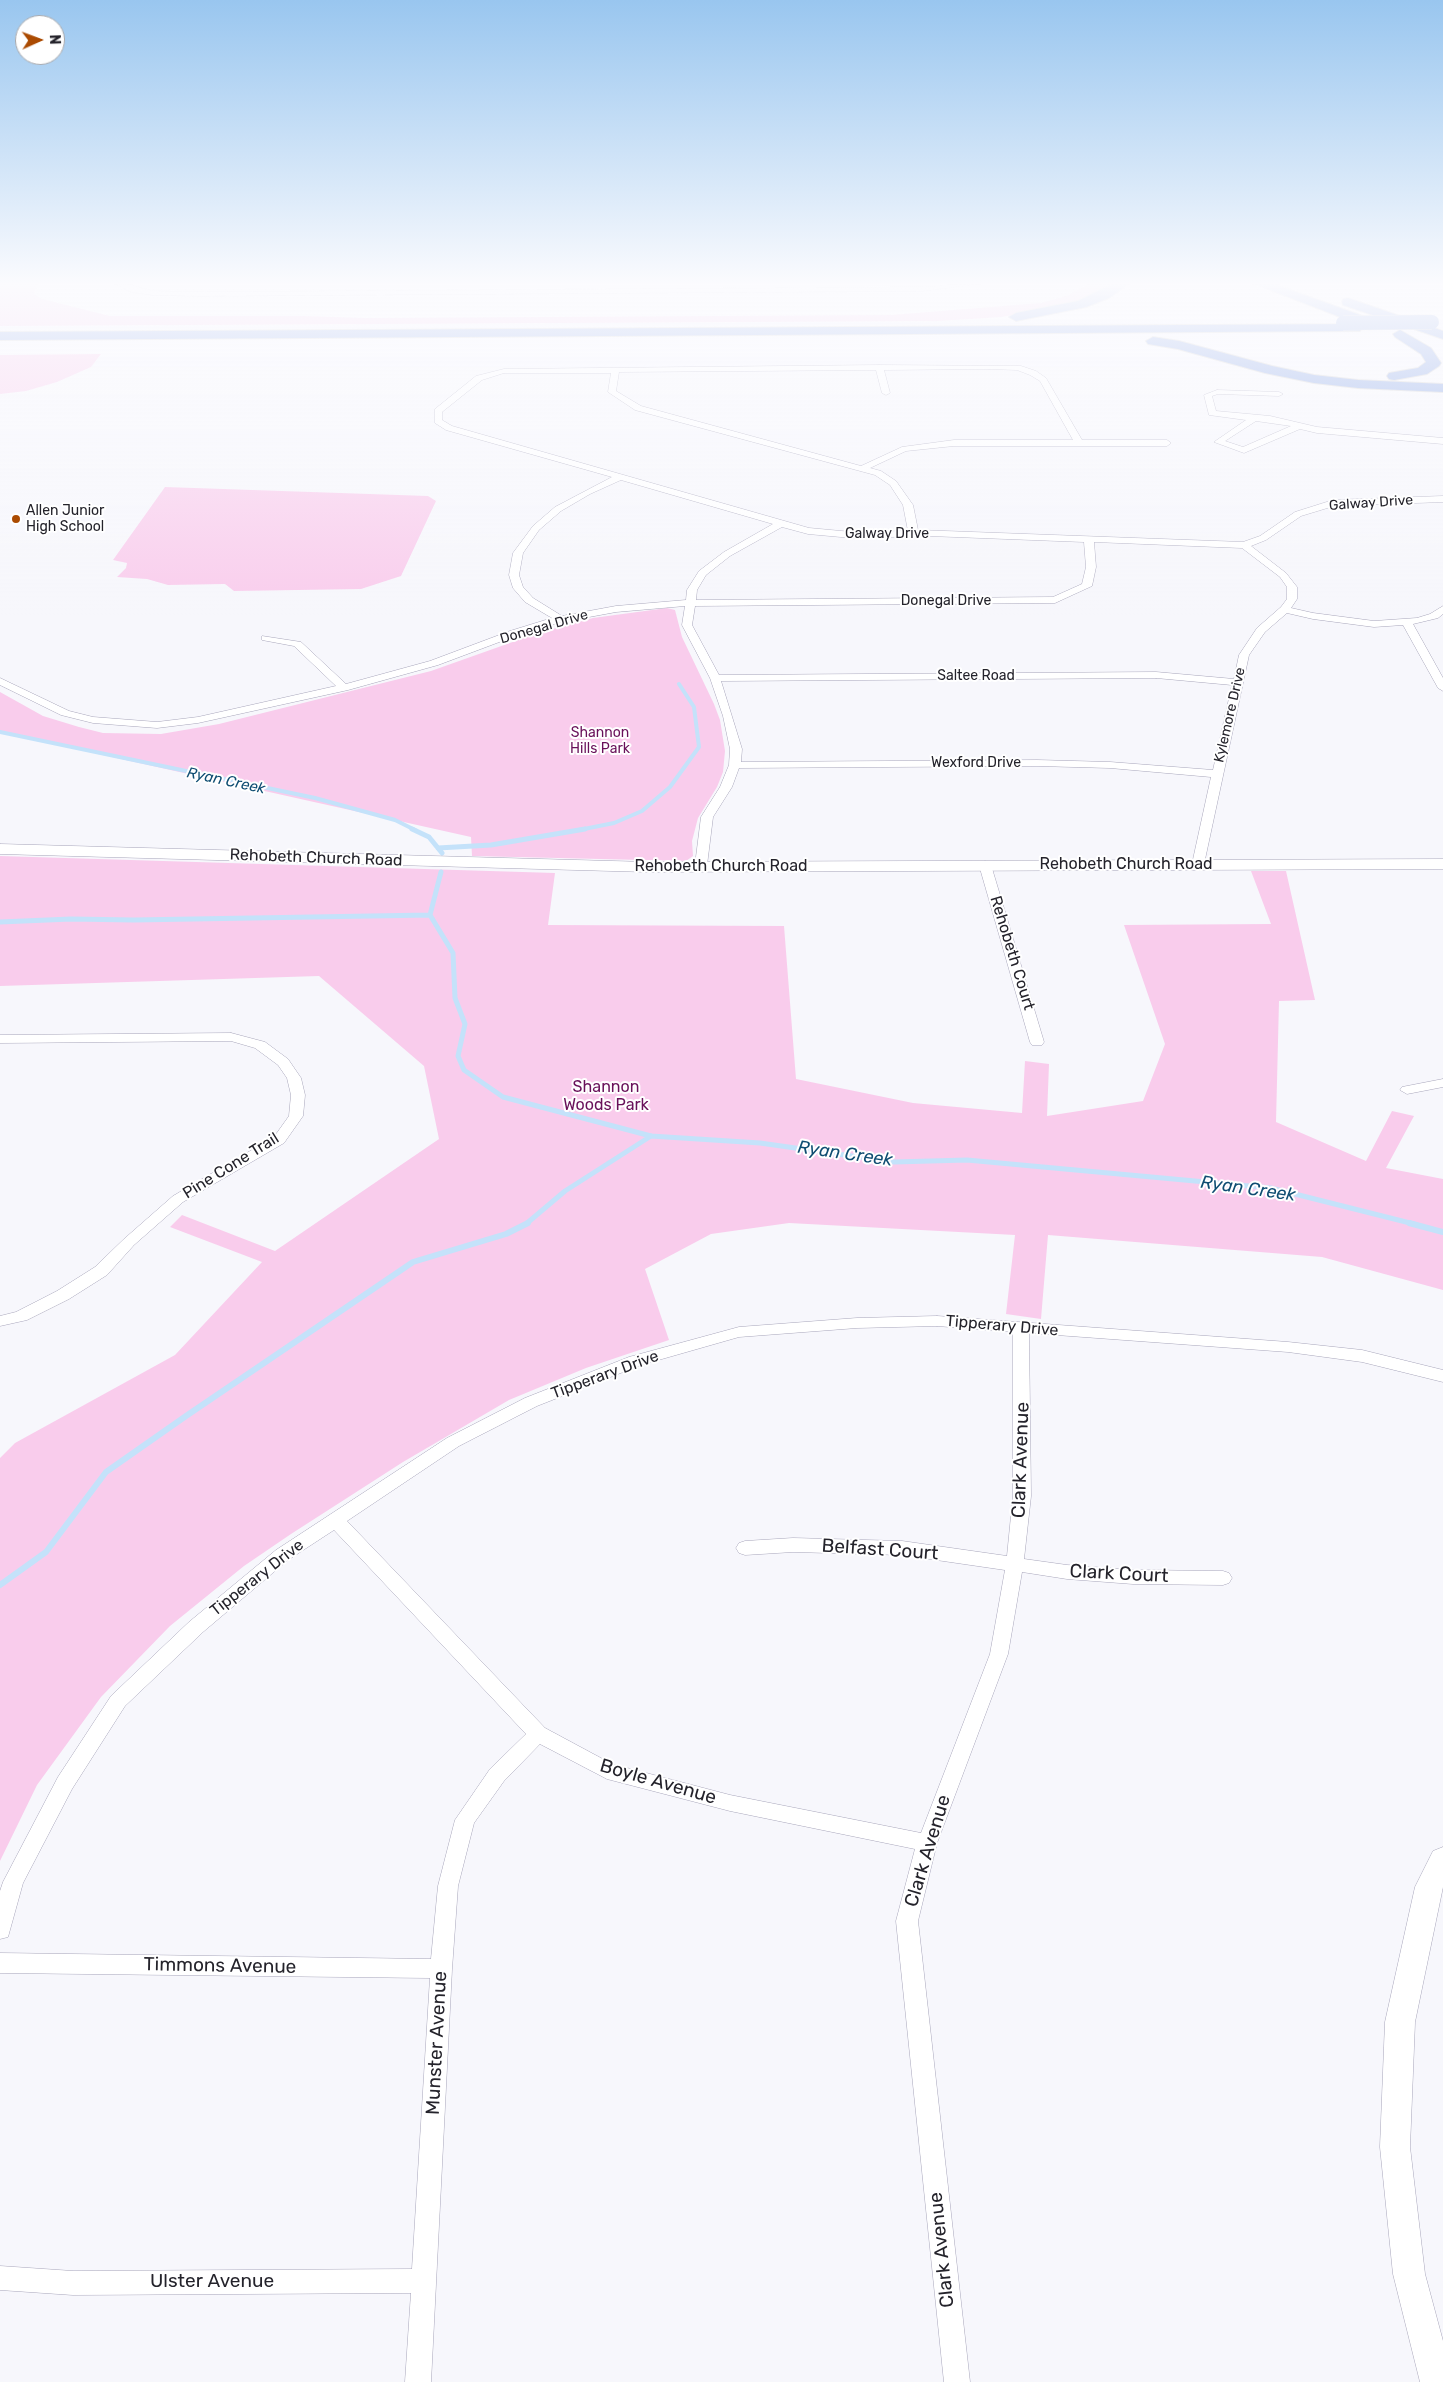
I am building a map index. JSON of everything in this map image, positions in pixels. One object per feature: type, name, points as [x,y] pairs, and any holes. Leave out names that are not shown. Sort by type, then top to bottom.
[{"type":"street","name":"Galway Drive","points":[[459,394],[438,411],[438,421],[449,428],[782,524],[808,530],[852,535],[938,534],[1244,545],[1263,538],[1298,514],[1333,504],[1443,500]]},
{"type":"street","points":[[616,394],[638,408],[878,473],[893,483],[908,505],[913,523],[913,534]]},
{"type":"street","points":[[1051,394],[1078,443]]},
{"type":"street","points":[[1211,394],[1208,395],[1212,413],[1299,426],[1443,441]]},
{"type":"street","points":[[1254,418],[1218,442],[1244,450],[1299,426]]},
{"type":"street","points":[[863,468],[890,454],[924,446],[954,443],[1167,443]]},
{"type":"street","points":[[560,619],[529,600],[518,588],[514,575],[518,553],[536,528],[558,509],[587,492],[620,477]]},
{"type":"street","points":[[701,865],[708,818],[726,787],[735,765],[736,749],[728,716],[715,678],[687,625],[692,590],[702,573],[727,554],[782,524]]},
{"type":"street","name":"Donegal Drive","points":[[0,681],[65,713],[93,720],[157,725],[198,720],[344,688],[434,663],[514,633],[560,619],[616,609],[689,603],[1055,600],[1073,594],[1087,586],[1091,566],[1089,540]]},
{"type":"street","points":[[1244,545],[1282,574],[1292,587],[1292,600],[1285,609],[1355,622],[1407,623],[1434,616],[1443,609]]},
{"type":"street","name":"Kylemore Drive","points":[[1198,864],[1216,774],[1244,655],[1261,630],[1285,609]]},
{"type":"street","points":[[1407,623],[1443,688]]},
{"type":"street","points":[[266,638],[297,644],[344,688]]},
{"type":"street","name":"Saltee Road","points":[[715,678],[1156,675],[1237,682]]},
{"type":"street","name":"Wexford Drive","points":[[735,765],[1046,763],[1110,765],[1216,774]]},
{"type":"street","name":"Rehobeth Church Road","points":[[0,849],[600,865],[1443,864]]},
{"type":"street","name":"Rehobeth Court","points":[[985,865],[1037,1042]]},
{"type":"street","name":"Pine Cone Trail","points":[[0,1039],[231,1037],[260,1045],[283,1062],[294,1078],[298,1095],[296,1116],[279,1140],[178,1200],[129,1242],[101,1271],[63,1295],[21,1316],[0,1321]]},
{"type":"street","points":[[1407,1090],[1443,1083]]},
{"type":"street","name":"Tipperary Drive","points":[[0,1930],[13,1882],[65,1783],[118,1702],[196,1627],[282,1555],[453,1442],[523,1406],[635,1362],[739,1332],[857,1323],[937,1321],[1288,1347],[1362,1356],[1443,1376]]},
{"type":"street","name":"Clark Avenue","points":[[956,2382],[907,1921],[927,1842],[999,1654],[1015,1563],[1022,1496],[1023,1382],[1021,1327]]},
{"type":"street","name":"Boyle Avenue","points":[[335,1520],[538,1734],[608,1771],[730,1803],[927,1842]]},
{"type":"street","name":"Belfast Court","points":[[745,1548],[793,1545],[902,1548],[1015,1563]]},
{"type":"street","name":"Clark Court","points":[[1015,1563],[1067,1572],[1133,1577],[1223,1578]]},
{"type":"street","name":"Munster Avenue","points":[[418,2382],[441,1969],[448,1886],[465,1820],[497,1775],[538,1734]]},
{"type":"street","points":[[1437,2382],[1409,2274],[1395,2147],[1400,2022],[1429,1887],[1443,1859]]},
{"type":"street","name":"Timmons Avenue","points":[[0,1963],[441,1969]]},
{"type":"street","name":"Ulster Avenue","points":[[0,2278],[74,2283],[424,2281]]},
{"type":"green space","points":[[165,487],[428,496],[436,501],[401,576],[361,589],[234,591],[225,584],[168,585],[147,579],[117,577],[126,568],[127,563],[113,560]]},
{"type":"green space","name":"Shannon Hills Park","points":[[667,608],[675,610],[682,637],[714,704],[720,720],[725,751],[723,772],[717,787],[698,818],[692,841],[693,856],[686,861],[472,856],[471,837],[0,732],[0,692],[43,716],[79,727],[103,733],[161,734],[219,724],[431,671],[538,633],[593,618]]},
{"type":"green space","name":"Shannon Woods Park","points":[[0,856],[555,873],[548,925],[784,926],[796,1079],[913,1103],[1022,1113],[1025,1061],[1049,1064],[1047,1116],[1143,1101],[1165,1044],[1124,925],[1271,924],[1251,871],[1286,871],[1315,1000],[1279,1001],[1276,1122],[1366,1161],[1392,1111],[1414,1116],[1386,1168],[1443,1179],[1443,1290],[1322,1257],[1048,1235],[1041,1319],[1006,1314],[1015,1235],[789,1223],[711,1234],[645,1269],[669,1340],[586,1368],[509,1400],[403,1462],[291,1534],[244,1566],[170,1626],[101,1697],[37,1785],[0,1861],[0,1458],[15,1443],[175,1355],[262,1262],[170,1227],[182,1215],[275,1251],[439,1139],[424,1066],[319,976],[0,986]]},
{"type":"waterway","points":[[579,830],[614,823],[642,811],[670,787],[699,747],[694,707],[679,684]]},
{"type":"waterway","name":"Ryan Creek","points":[[0,732],[315,798],[395,820],[415,830]]},
{"type":"waterway","name":"Ryan Creek","points":[[412,829],[429,837],[442,853]]},
{"type":"waterway","points":[[438,848],[491,845],[585,829]]},
{"type":"waterway","name":"Ryan Creek","points":[[430,915],[441,872]]},
{"type":"waterway","points":[[0,922],[71,919],[134,920],[430,915]]},
{"type":"waterway","name":"Ryan Creek","points":[[430,915],[453,953],[455,998],[465,1024],[458,1056],[464,1070],[503,1097],[651,1136]]},
{"type":"waterway","points":[[526,1224],[565,1191],[651,1136]]},
{"type":"waterway","name":"Ryan Creek","points":[[651,1136],[760,1143],[894,1162],[967,1160],[1271,1188],[1414,1224]]},
{"type":"waterway","name":"Ryan Creek","points":[[1409,1223],[1443,1232]]},
{"type":"waterway","points":[[0,1585],[46,1552],[106,1472],[186,1416],[413,1262],[506,1234],[526,1224]]},
{"type":"place","name":"Allen Junior High School","points":[[16,519]]}]
